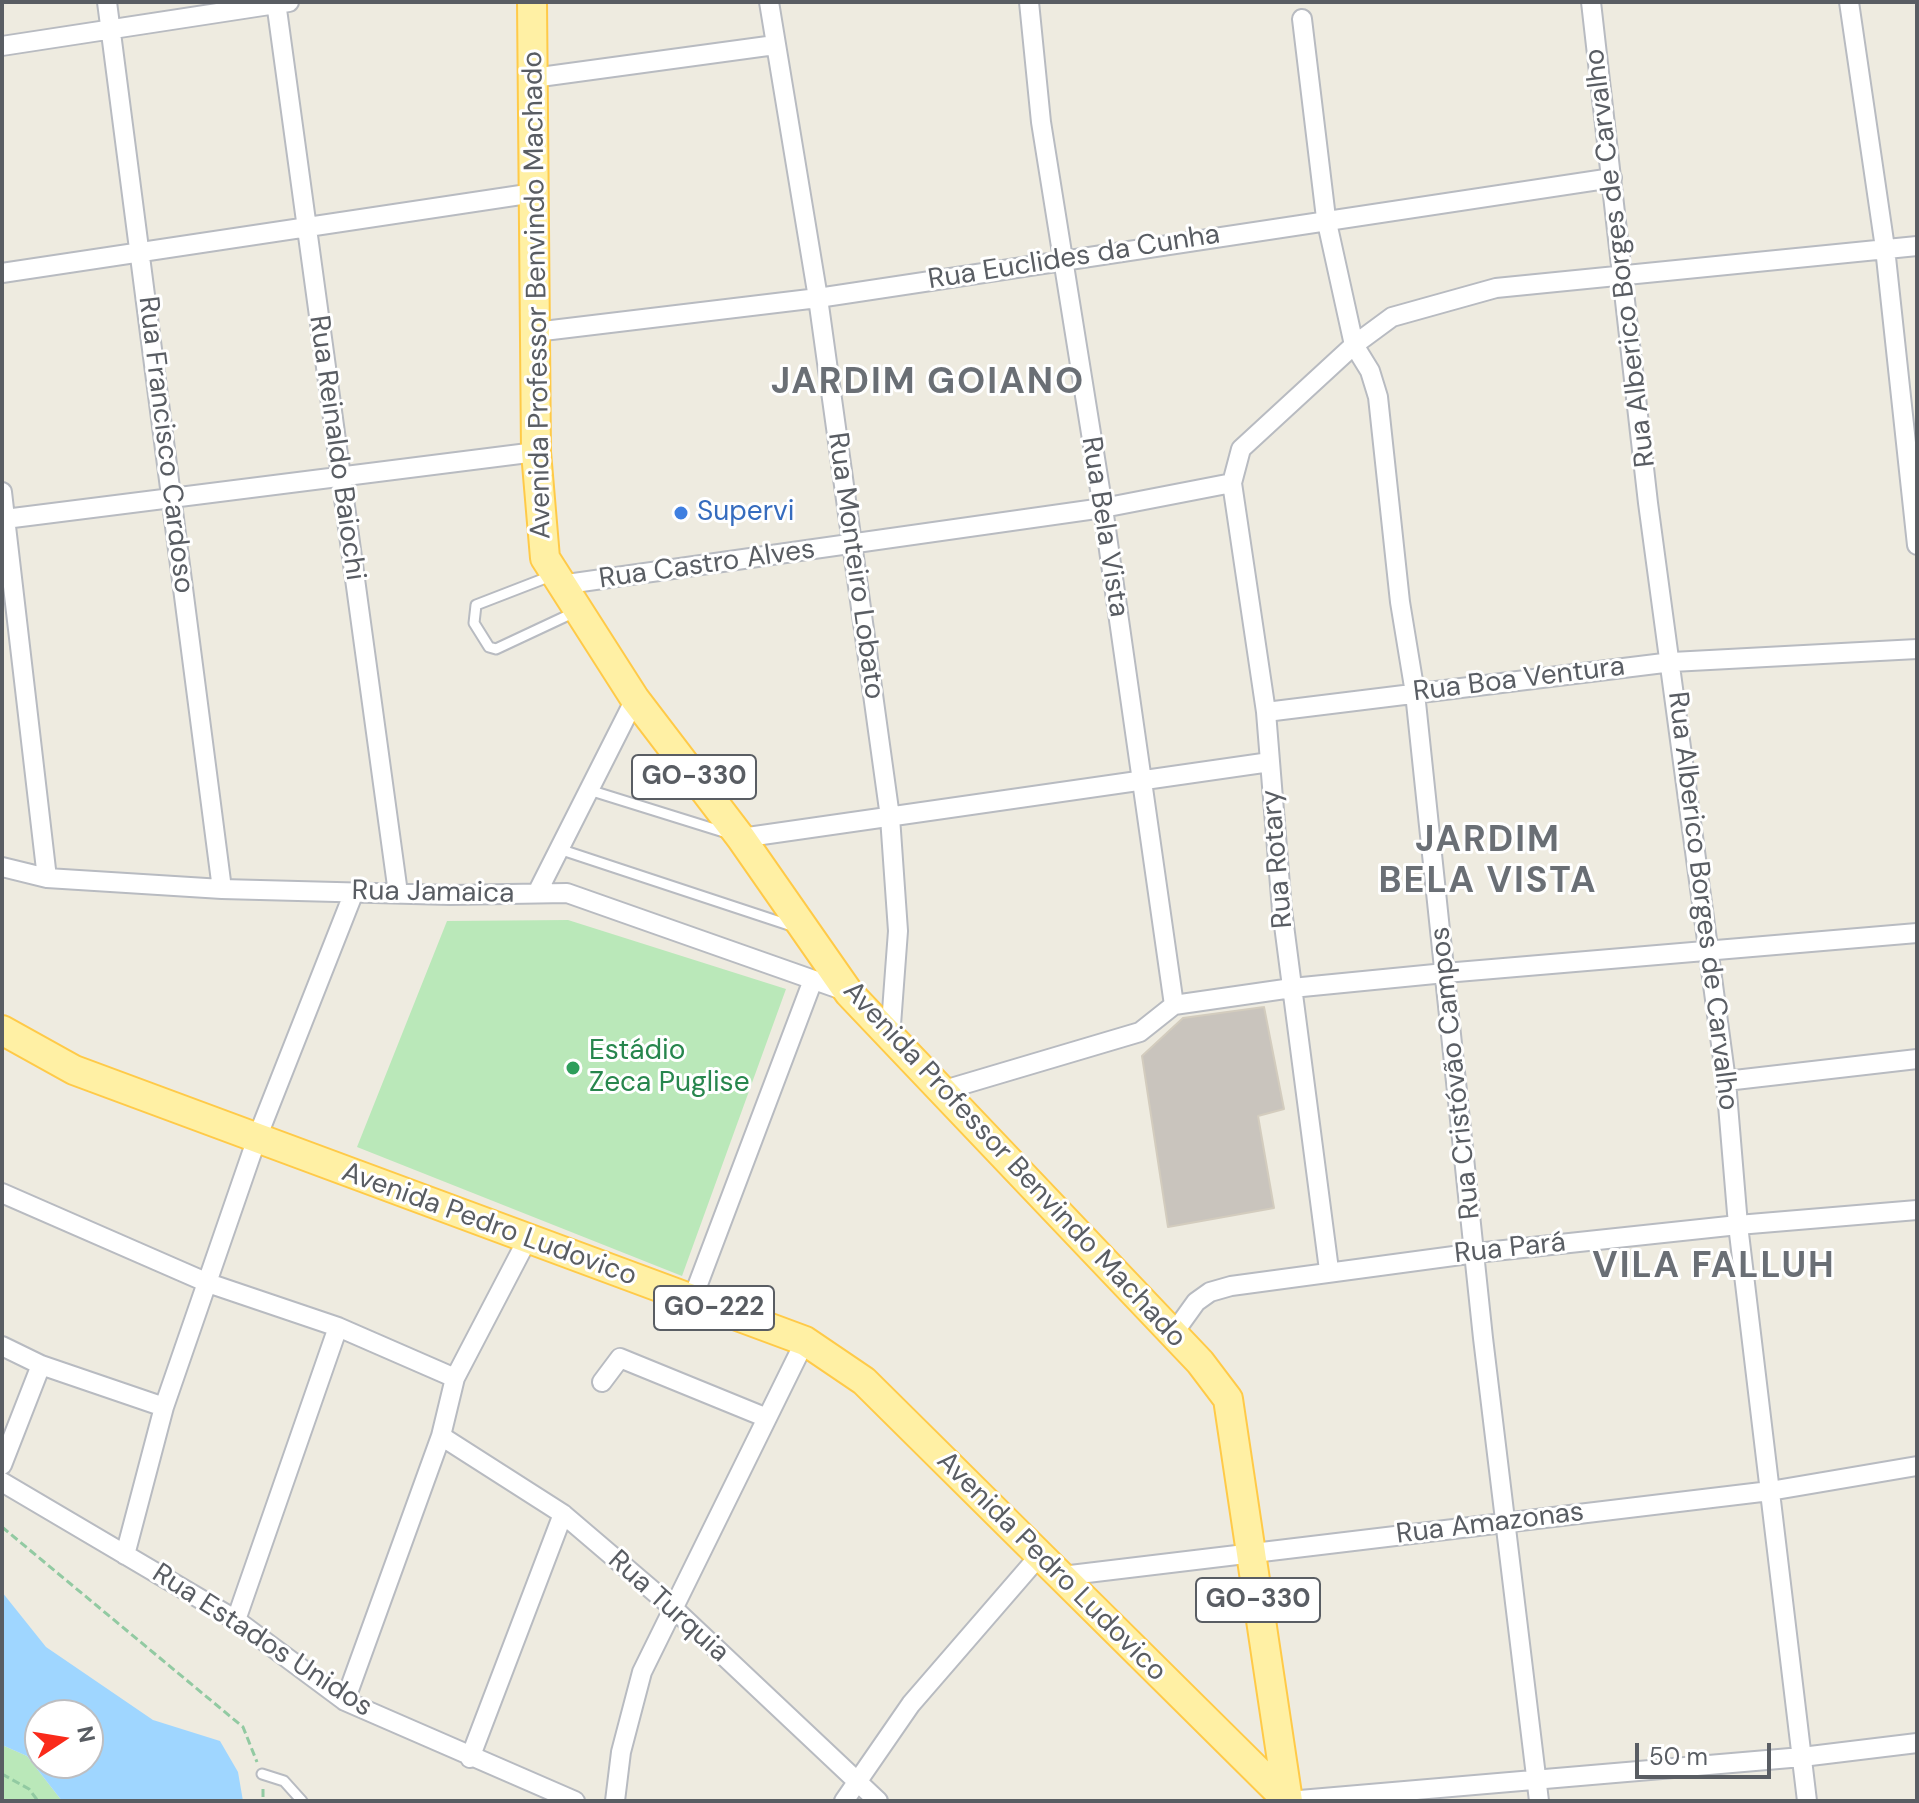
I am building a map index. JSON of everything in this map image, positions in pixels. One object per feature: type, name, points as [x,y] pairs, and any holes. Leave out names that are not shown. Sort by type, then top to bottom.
[{"type":"main road","name":"Avenida Professor Benvindo Machado","points":[[532,2],[536,452],[545,558],[635,699],[741,838],[849,993],[1173,1334],[1228,1399],[1251,1553]]},
{"type":"main road","name":"Avenida Pedro Ludovico","points":[[2,1030],[74,1070],[805,1341],[864,1381],[1288,1801]]},
{"type":"main road","name":"GO-330","points":[[1251,1553],[1288,1801]]},
{"type":"street","name":"Rua Francisco Cardoso","points":[[107,2],[222,889]]},
{"type":"street","name":"Rua Monteiro Lobato","points":[[769,2],[818,298],[890,817],[898,931],[890,1038]]},
{"type":"street","name":"Rua Bela Vista","points":[[1029,2],[1061,260],[1103,508],[1174,1005]]},
{"type":"street","name":"Rua Alberico Borges de Carvalho","points":[[1591,2],[1648,503],[1672,662],[1726,1081],[1738,1225],[1807,1801]]},
{"type":"street","points":[[1849,2],[1885,248],[1917,545]]},
{"type":"street","points":[[2,46],[281,3]]},
{"type":"street","name":"Rua Reinaldo Baiochi","points":[[281,3],[307,227],[398,893]]},
{"type":"street","name":"Rua Cristóvão Campos","points":[[1302,19],[1326,218],[1354,345],[1370,371],[1378,397],[1400,602],[1415,693],[1539,1801]]},
{"type":"street","points":[[533,78],[775,45]]},
{"type":"street","name":"Rua Euclides da Cunha","points":[[535,332],[818,298],[1326,218],[1612,178]]},
{"type":"street","points":[[2,273],[534,193]]},
{"type":"street","points":[[1354,345],[1392,317],[1496,288],[1624,278],[1917,246]]},
{"type":"street","name":"Rua Rotary","points":[[1329,1270],[1292,988],[1266,712],[1232,483],[1241,449],[1354,345]]},
{"type":"street","points":[[5,519],[536,452]]},
{"type":"street","name":"Rua Castro Alves","points":[[557,580],[853,545],[1103,508],[1232,483]]},
{"type":"street","points":[[2,492],[47,878]]},
{"type":"street","name":"Rua Boa Ventura","points":[[1266,712],[1672,662],[1917,649]]},
{"type":"street","points":[[537,893],[635,699]]},
{"type":"street","points":[[741,838],[1270,762]]},
{"type":"street","name":"Rua Jamaica","points":[[2,867],[47,878],[222,889],[567,893],[849,993]]},
{"type":"street","points":[[125,1555],[164,1407],[257,1138],[354,892]]},
{"type":"street","points":[[941,1091],[1140,1032],[1174,1005],[1292,988],[1445,973],[1917,933]]},
{"type":"street","points":[[692,1300],[813,980]]},
{"type":"street","points":[[1726,1081],[1917,1059]]},
{"type":"street","points":[[2,1193],[208,1283],[338,1327],[455,1378]]},
{"type":"street","name":"Rua Pará","points":[[1173,1334],[1196,1302],[1210,1292],[1329,1270],[1738,1225],[1917,1210]]},
{"type":"street","points":[[345,1701],[441,1436],[455,1378],[527,1240]]},
{"type":"street","points":[[236,1620],[338,1327]]},
{"type":"street","points":[[615,1801],[631,1705],[672,1607],[805,1341]]},
{"type":"street","points":[[2,1346],[41,1365],[164,1407]]},
{"type":"street","points":[[602,1382],[620,1358],[767,1418]]},
{"type":"street","points":[[2,1465],[41,1365]]},
{"type":"street","name":"Rua Turquia","points":[[441,1436],[563,1514],[672,1607],[878,1801]]},
{"type":"street","name":"Rua Amazonas","points":[[1062,1576],[1770,1491],[1917,1466]]},
{"type":"street","name":"Rua Estados Unidos","points":[[2,1482],[236,1620],[345,1701],[470,1758],[575,1801]]},
{"type":"street","points":[[470,1758],[563,1514]]},
{"type":"street","points":[[844,1801],[911,1704],[1040,1555]]},
{"type":"street","points":[[1288,1801],[1802,1757],[1917,1743]]},
{"type":"lane","points":[[557,580],[476,605],[474,623],[489,647],[496,649],[578,611]]},
{"type":"lane","points":[[589,790],[741,838]]},
{"type":"lane","points":[[559,849],[806,931]]},
{"type":"lane","points":[[262,1774],[284,1781],[302,1801]]},
{"type":"path","points":[[2,1527],[243,1727],[262,1774],[263,1801]]},
{"type":"path","points":[[2,1774],[29,1789],[38,1801]]},
{"type":"green space","name":"Estádio Zeca Puglise","points":[[568,920],[786,989],[682,1276],[357,1147],[447,921]]},
{"type":"green space","points":[[2,1745],[24,1755],[24,1779],[45,1779],[62,1801],[2,1801]]},
{"type":"water","points":[[2,1592],[46,1647],[153,1720],[220,1741],[238,1772],[243,1801],[62,1801],[45,1779],[104,1779],[104,1699],[24,1699],[24,1755],[2,1745]]},
{"type":"building","points":[[1264,1007],[1284,1109],[1258,1116],[1274,1208],[1168,1227],[1142,1056],[1183,1018]]},
{"type":"place","name":"Supervi","points":[[681,513]]},
{"type":"place","name":"Estádio Zeca Puglise","points":[[573,1068]]},
{"type":"district","name":"JARDIM GOIANO","points":[[928,384]]},
{"type":"district","name":"JARDIM BELA VISTA","points":[[1488,862]]},
{"type":"district","name":"VILA FALLUH","points":[[1714,1268]]}]
